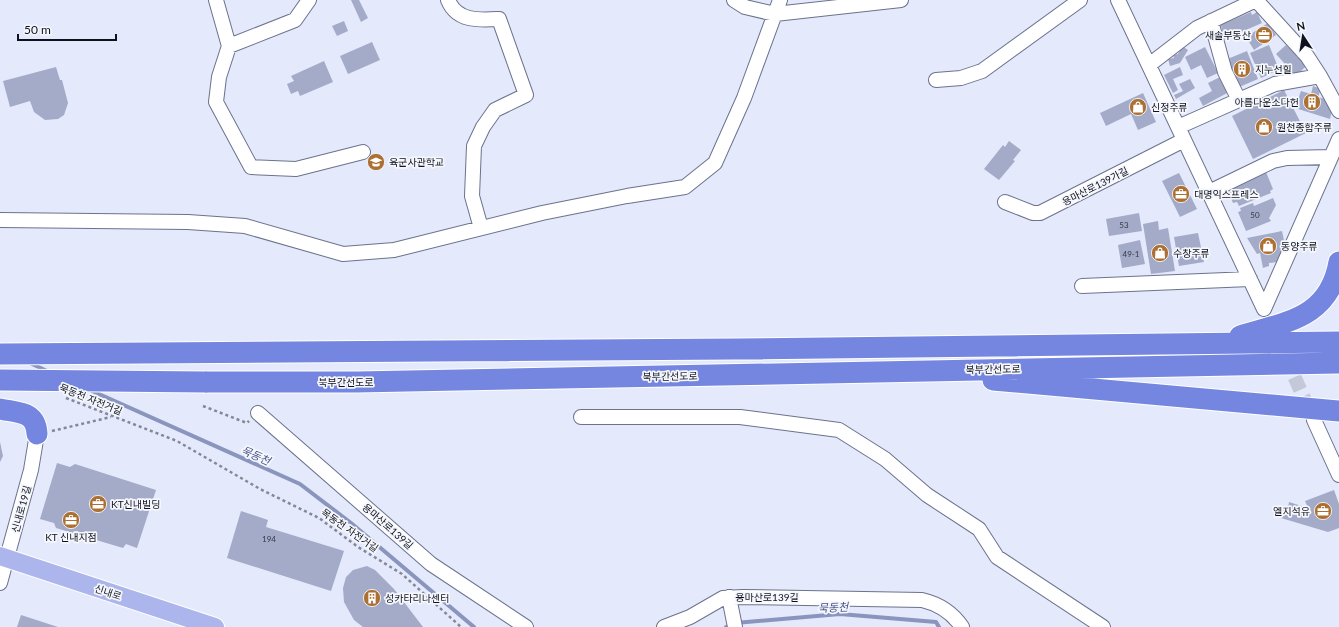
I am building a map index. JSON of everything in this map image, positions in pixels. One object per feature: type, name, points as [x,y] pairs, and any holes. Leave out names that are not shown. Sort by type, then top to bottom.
[{"type":"highway","points":[[1216,343],[1284,324],[1303,316],[1326,295],[1338,271],[1339,262]]},
{"type":"highway","points":[[0,354],[736,349],[1339,342]]},
{"type":"highway","name":"북부간선도로","points":[[0,380],[373,382],[1339,363]]},
{"type":"highway","points":[[907,372],[1075,389],[1339,410]]},
{"type":"highway","points":[[0,409],[22,413],[32,418],[36,424],[38,434]]},
{"type":"main road","name":"신내로","points":[[4,557],[216,627]]},
{"type":"street","points":[[216,0],[228,46],[220,77],[216,102],[251,167],[296,169],[363,152]]},
{"type":"street","points":[[228,46],[295,20],[308,0]]},
{"type":"street","points":[[448,0],[451,7],[461,16],[479,20],[499,19],[526,95],[495,110],[483,127],[474,146],[472,196],[481,228]]},
{"type":"street","points":[[734,0],[745,7],[775,14],[901,0]]},
{"type":"street","points":[[0,220],[188,222],[246,226],[343,254],[394,250],[542,213],[627,196],[685,187],[715,163],[744,98],[780,0]]},
{"type":"street","points":[[936,80],[961,78],[982,71],[1080,0]]},
{"type":"street","points":[[1118,0],[1264,309],[1339,140]]},
{"type":"street","points":[[1149,65],[1188,33],[1256,0],[1307,56],[1339,111]]},
{"type":"street","points":[[1211,21],[1224,72],[1239,100]]},
{"type":"street","points":[[1178,128],[1281,82],[1320,76]]},
{"type":"street","name":"용마산로139가길","points":[[1005,202],[1033,213],[1040,213],[1184,140]]},
{"type":"street","points":[[1209,192],[1272,161],[1287,158],[1331,157]]},
{"type":"street","points":[[1082,286],[1250,279]]},
{"type":"street","name":"용마산로139길","points":[[258,413],[431,564],[526,627]]},
{"type":"street","points":[[581,417],[740,417],[839,430],[885,459],[927,495],[979,529],[996,557],[1103,627]]},
{"type":"street","points":[[1314,420],[1339,475]]},
{"type":"street","name":"신내로19길","points":[[0,583],[4,557],[31,470],[38,434]]},
{"type":"street","points":[[729,597],[735,627]]},
{"type":"street","name":"용마산로139길","points":[[664,627],[690,617],[718,601],[729,597],[922,600],[938,604],[945,609],[962,627]]},
{"type":"path","name":"묵동천 자전거길","points":[[63,397],[177,441]]},
{"type":"path","points":[[203,406],[247,423]]},
{"type":"path","points":[[38,434],[112,416]]},
{"type":"path","name":"목동천 자전거길","points":[[177,441],[260,489],[319,518],[358,546],[402,574],[461,627]]},
{"type":"building","points":[[351,0],[359,0],[368,18],[361,22]]},
{"type":"building","points":[[1251,12],[1252,15],[1257,12],[1262,23],[1223,40],[1219,32],[1222,31],[1221,25]]},
{"type":"building","points":[[344,21],[348,31],[337,36],[332,26]]},
{"type":"building","points":[[1268,23],[1276,35],[1254,50],[1246,37]]},
{"type":"building","points":[[372,42],[380,60],[348,74],[340,56]]},
{"type":"building","points":[[1269,45],[1281,74],[1276,76],[1274,72],[1261,78],[1250,53]]},
{"type":"building","points":[[1286,45],[1306,66],[1296,76],[1293,73],[1291,75],[1283,66],[1285,64],[1276,54]]},
{"type":"building","points":[[1182,46],[1188,50],[1180,63],[1170,66],[1168,59],[1174,58],[1173,55],[1178,54]]},
{"type":"building","points":[[1205,47],[1218,73],[1207,78],[1201,65],[1191,70],[1185,57]]},
{"type":"building","name":"지누선힐","points":[[1247,51],[1258,79],[1237,88],[1225,60]]},
{"type":"building","points":[[324,61],[333,82],[300,96],[298,91],[291,94],[287,84],[294,81],[291,76]]},
{"type":"building","points":[[56,67],[60,80],[62,80],[68,103],[64,115],[58,119],[45,120],[34,112],[30,101],[10,107],[3,81]]},
{"type":"building","points":[[1180,67],[1183,75],[1173,79],[1178,90],[1173,93],[1164,75]]},
{"type":"building","points":[[1222,76],[1231,91],[1203,106],[1199,98],[1212,91],[1208,83]]},
{"type":"building","points":[[1190,79],[1195,88],[1176,99],[1174,95],[1183,91],[1179,84]]},
{"type":"building","name":"아름다운소다헌","points":[[1313,86],[1321,89],[1318,97],[1325,99],[1332,110],[1330,119],[1295,108],[1301,91],[1311,94]]},
{"type":"building","points":[[1284,90],[1306,133],[1253,159],[1232,116]]},
{"type":"building","points":[[1143,93],[1156,122],[1138,130],[1131,114],[1106,126],[1100,113]]},
{"type":"building","points":[[1009,141],[1021,150],[1013,160],[1015,161],[999,180],[984,169],[1003,145],[1005,147]]},
{"type":"building","points":[[1266,172],[1273,189],[1270,191],[1271,193],[1239,206],[1237,202],[1233,203],[1229,193],[1232,191],[1230,186]]},
{"type":"building","points":[[1179,173],[1197,209],[1180,217],[1162,181]]},
{"type":"building","points":[[1273,198],[1276,205],[1269,218],[1271,221],[1246,231],[1238,212],[1241,211],[1240,208],[1253,203],[1254,206]]},
{"type":"building","points":[[1139,213],[1142,231],[1109,236],[1106,219]]},
{"type":"building","points":[[1158,221],[1159,230],[1168,228],[1175,271],[1151,274],[1143,224]]},
{"type":"building","points":[[1282,231],[1285,245],[1277,262],[1269,263],[1269,266],[1263,268],[1260,253],[1257,254],[1247,238]]},
{"type":"building","points":[[1198,233],[1204,262],[1179,266],[1174,237]]},
{"type":"building","points":[[1140,240],[1145,264],[1122,268],[1118,245]]},
{"type":"building","points":[[0,442],[3,456],[0,462]]},
{"type":"building","name":"KT신내빌딩","points":[[57,463],[70,467],[75,464],[156,490],[137,548],[126,544],[123,548],[56,528],[54,523],[40,519]]},
{"type":"building","points":[[1334,490],[1339,504],[1339,528],[1328,532],[1281,518],[1284,507],[1288,508],[1289,502],[1308,508],[1305,501]]},
{"type":"building","points":[[241,511],[268,520],[266,527],[344,551],[331,591],[227,558]]},
{"type":"building","name":"성카타리나센터","points":[[367,566],[375,570],[394,589],[423,627],[363,627],[354,620],[344,602],[343,588],[346,577],[353,570]]},
{"type":"building","points":[[21,615],[58,627],[17,627]]},
{"type":"waterway","name":"묵동천","points":[[28,362],[49,372]]},
{"type":"waterway","name":"묵동천","points":[[90,390],[300,484],[351,523],[474,627]]},
{"type":"waterway","name":"묵동천","points":[[726,627],[735,623],[840,614],[936,622],[939,627]]},
{"type":"tunnel","points":[[1286,358],[1311,414]]},
{"type":"place","name":"새솔부동산","points":[[1264,35]]},
{"type":"place","name":"지누선힐","points":[[1242,69]]},
{"type":"place","name":"아름다운소다헌","points":[[1312,102]]},
{"type":"place","name":"신정주류","points":[[1138,107]]},
{"type":"place","name":"원천종합주류","points":[[1264,127]]},
{"type":"place","name":"육군사관학교","points":[[376,162]]},
{"type":"place","name":"대명익스프레스","points":[[1181,194]]},
{"type":"place","name":"동양주류","points":[[1268,246]]},
{"type":"place","name":"수창주류","points":[[1160,253]]},
{"type":"place","name":"KT신내빌딩","points":[[98,504]]},
{"type":"place","name":"엘지석유","points":[[1323,511]]},
{"type":"place","name":"KT 신내지점","points":[[71,520]]},
{"type":"place","name":"성카타리나센터","points":[[372,598]]}]
